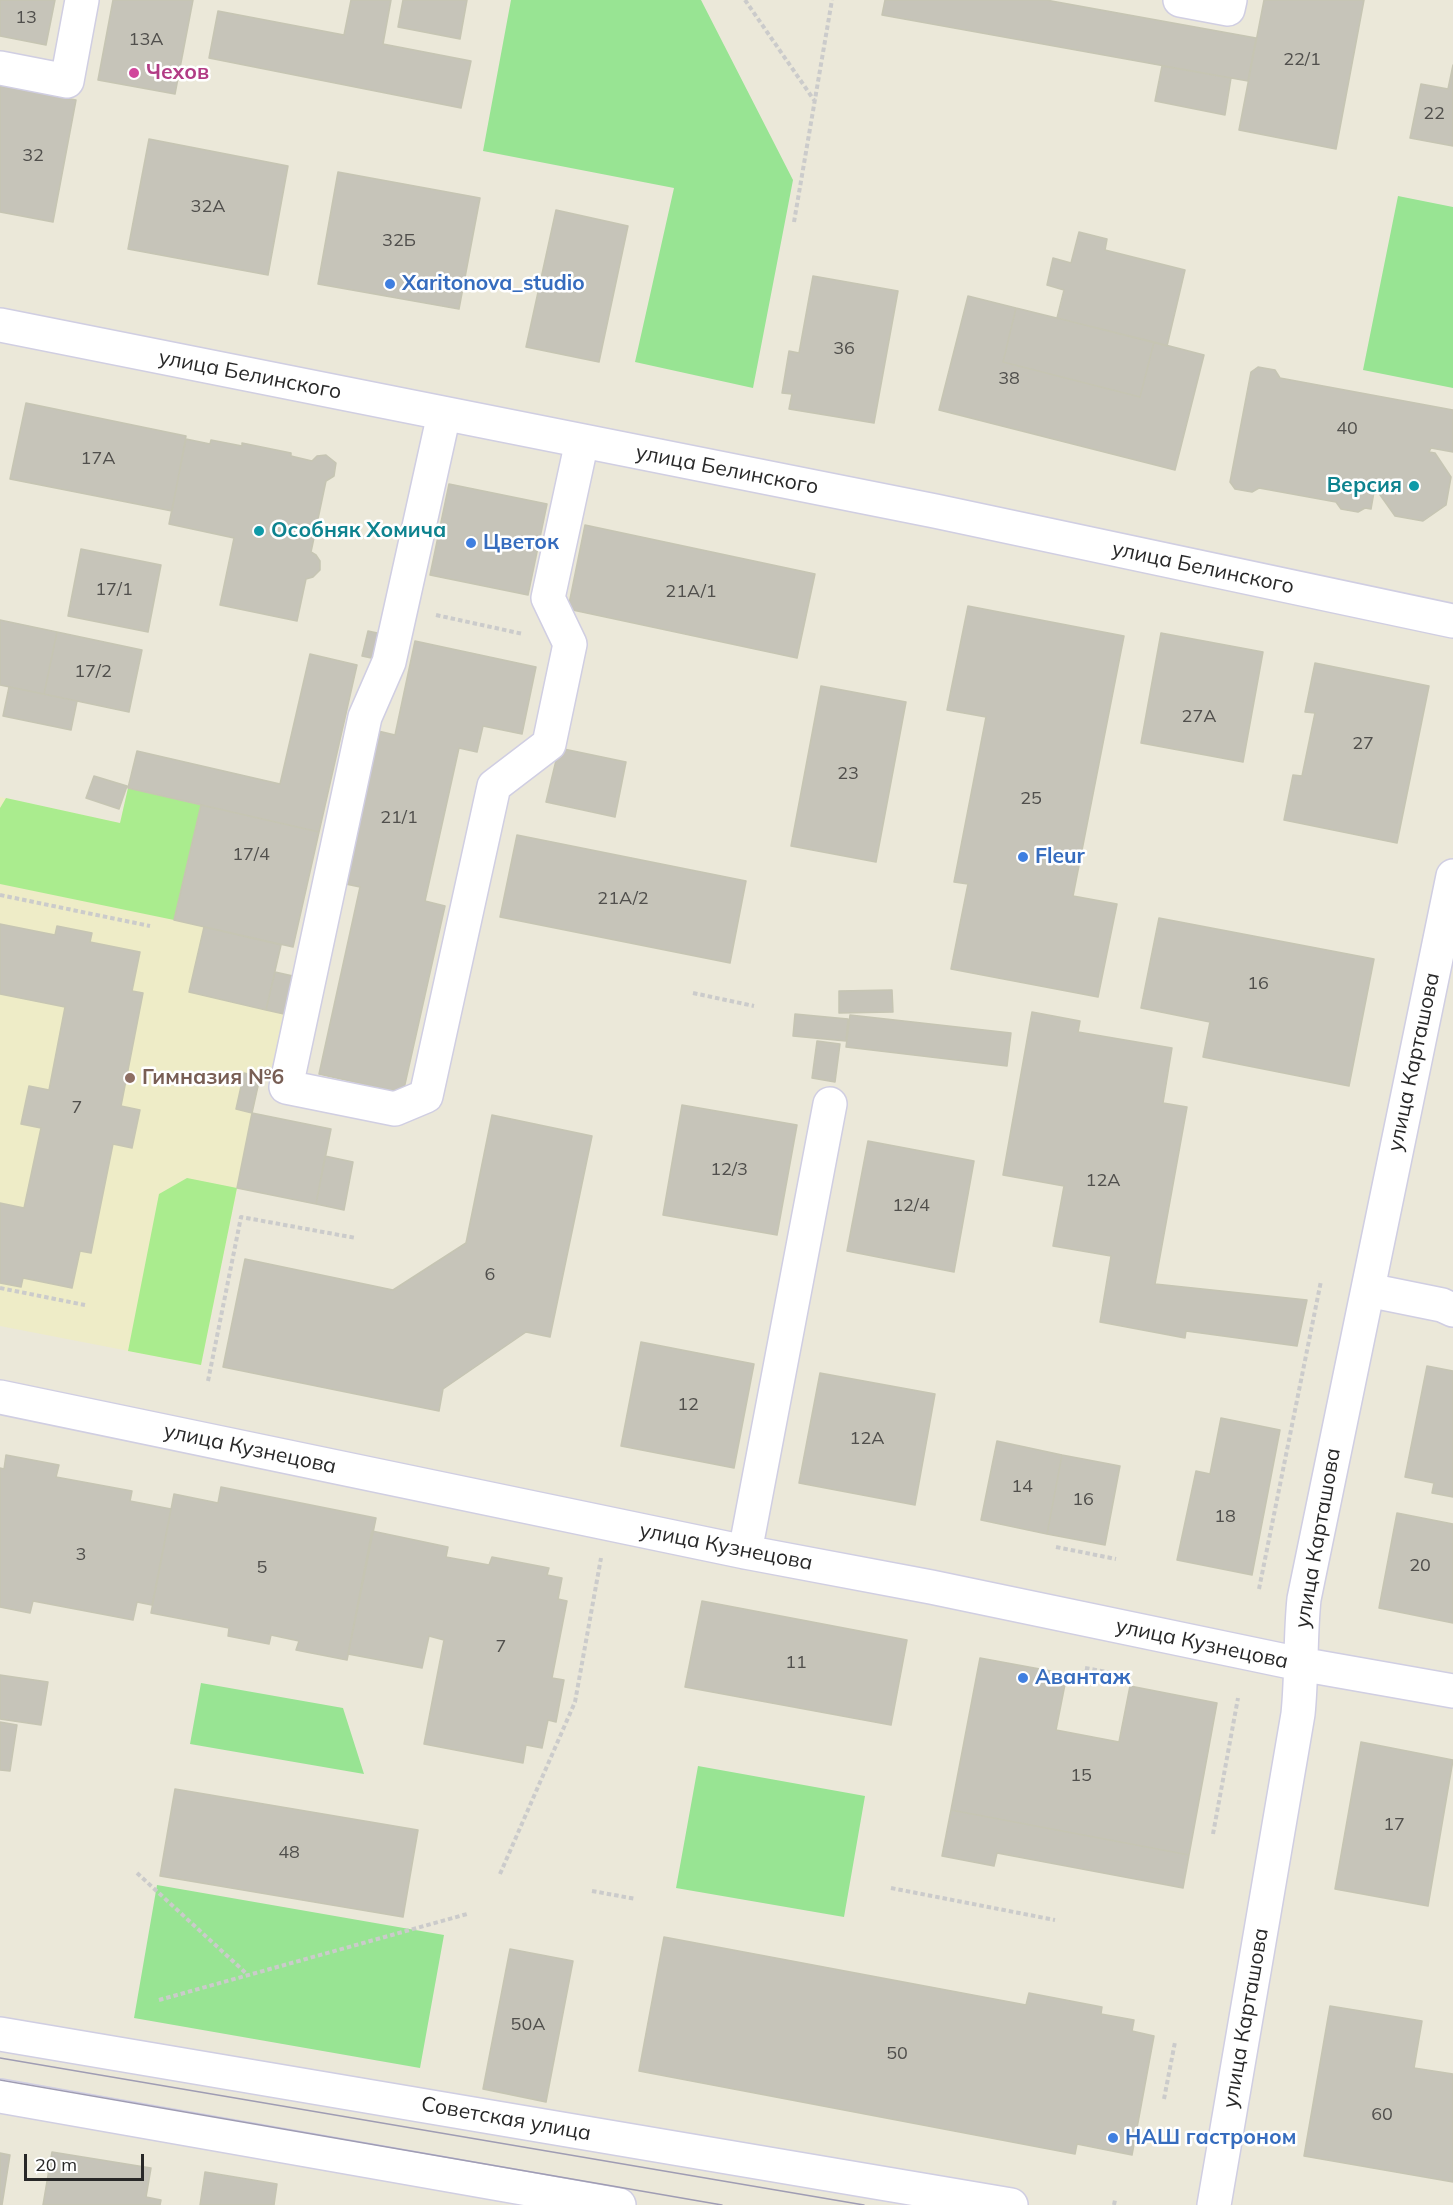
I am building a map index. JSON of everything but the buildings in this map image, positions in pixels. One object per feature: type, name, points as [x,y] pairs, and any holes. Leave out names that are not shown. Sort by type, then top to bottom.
[{"type":"street","points":[[0,68],[67,81],[82,0]]},
{"type":"street","points":[[1180,0],[1228,9],[1230,0]]},
{"type":"street","name":"улица Белинского","points":[[0,325],[935,511],[1453,621]]},
{"type":"street","points":[[444,414],[389,662],[365,717],[286,1087],[395,1109],[426,1096],[494,786],[549,744],[570,644],[548,598],[582,441]]},
{"type":"street","name":"улица Карташова","points":[[1214,2205],[1298,1714],[1300,1641],[1304,1599],[1453,876]]},
{"type":"street","points":[[745,1552],[830,1104]]},
{"type":"street","points":[[1368,1290],[1442,1305],[1453,1310]]},
{"type":"street","name":"улица Кузнецова","points":[[0,1397],[745,1552],[943,1589],[1300,1664],[1453,1691]]},
{"type":"street","name":"Советская улица","points":[[0,2034],[991,2203]]},
{"type":"street","points":[[0,2096],[619,2205]]},
{"type":"path","points":[[745,0],[814,101]]},
{"type":"path","points":[[794,222],[832,0]]},
{"type":"path","points":[[403,607],[570,644]]},
{"type":"path","points":[[0,895],[150,926]]},
{"type":"path","points":[[693,993],[754,1006]]},
{"type":"path","points":[[208,1381],[241,1217],[356,1238]]},
{"type":"path","points":[[1259,1589],[1321,1281]]},
{"type":"path","points":[[0,1288],[85,1305]]},
{"type":"path","points":[[1056,1547],[1116,1559]]},
{"type":"path","points":[[500,1874],[575,1702],[602,1549]]},
{"type":"path","points":[[1085,1668],[1130,1677]]},
{"type":"path","points":[[1213,1834],[1238,1698]]},
{"type":"path","points":[[137,1873],[248,1975]]},
{"type":"path","points":[[891,1888],[1055,1920]]},
{"type":"path","points":[[592,1891],[636,1899]]},
{"type":"path","points":[[159,2000],[467,1914]]},
{"type":"path","points":[[1164,2098],[1175,2042]]},
{"type":"shaded area","name":"Гимназия №6","points":[[128,788],[201,805],[175,919],[204,927],[189,992],[284,1014],[270,1079],[260,1077],[201,1365],[0,1326],[0,797],[120,823]]},
{"type":"green space","points":[[511,0],[701,0],[793,180],[753,388],[635,362],[674,188],[483,151]]},
{"type":"green space","points":[[1398,196],[1453,207],[1453,388],[1363,370]]},
{"type":"green space","points":[[128,788],[201,805],[174,920],[0,884],[0,808],[6,798],[120,823]]},
{"type":"green space","points":[[187,1178],[237,1188],[201,1365],[128,1351],[159,1194]]},
{"type":"green space","points":[[201,1683],[343,1708],[364,1774],[190,1744]]},
{"type":"green space","points":[[698,1766],[865,1796],[844,1917],[676,1888]]},
{"type":"green space","points":[[157,1885],[444,1935],[420,2068],[134,2018]]},
{"type":"tram line","points":[[0,2058],[864,2205]]},
{"type":"tram line","points":[[0,2080],[722,2205]]},
{"type":"place","name":"Чехов","points":[[134,73]]},
{"type":"place","name":"Xaritonova_studio","points":[[390,284]]},
{"type":"place","name":"Версия","points":[[1414,486]]},
{"type":"place","name":"Особняк Хомича","points":[[259,531]]},
{"type":"place","name":"Цветок","points":[[471,543]]},
{"type":"place","name":"Fleur","points":[[1023,857]]},
{"type":"place","name":"Гимназия №6","points":[[130,1078]]},
{"type":"place","name":"Авантаж","points":[[1023,1678]]},
{"type":"place","name":"НАШ гастроном","points":[[1113,2138]]}]
